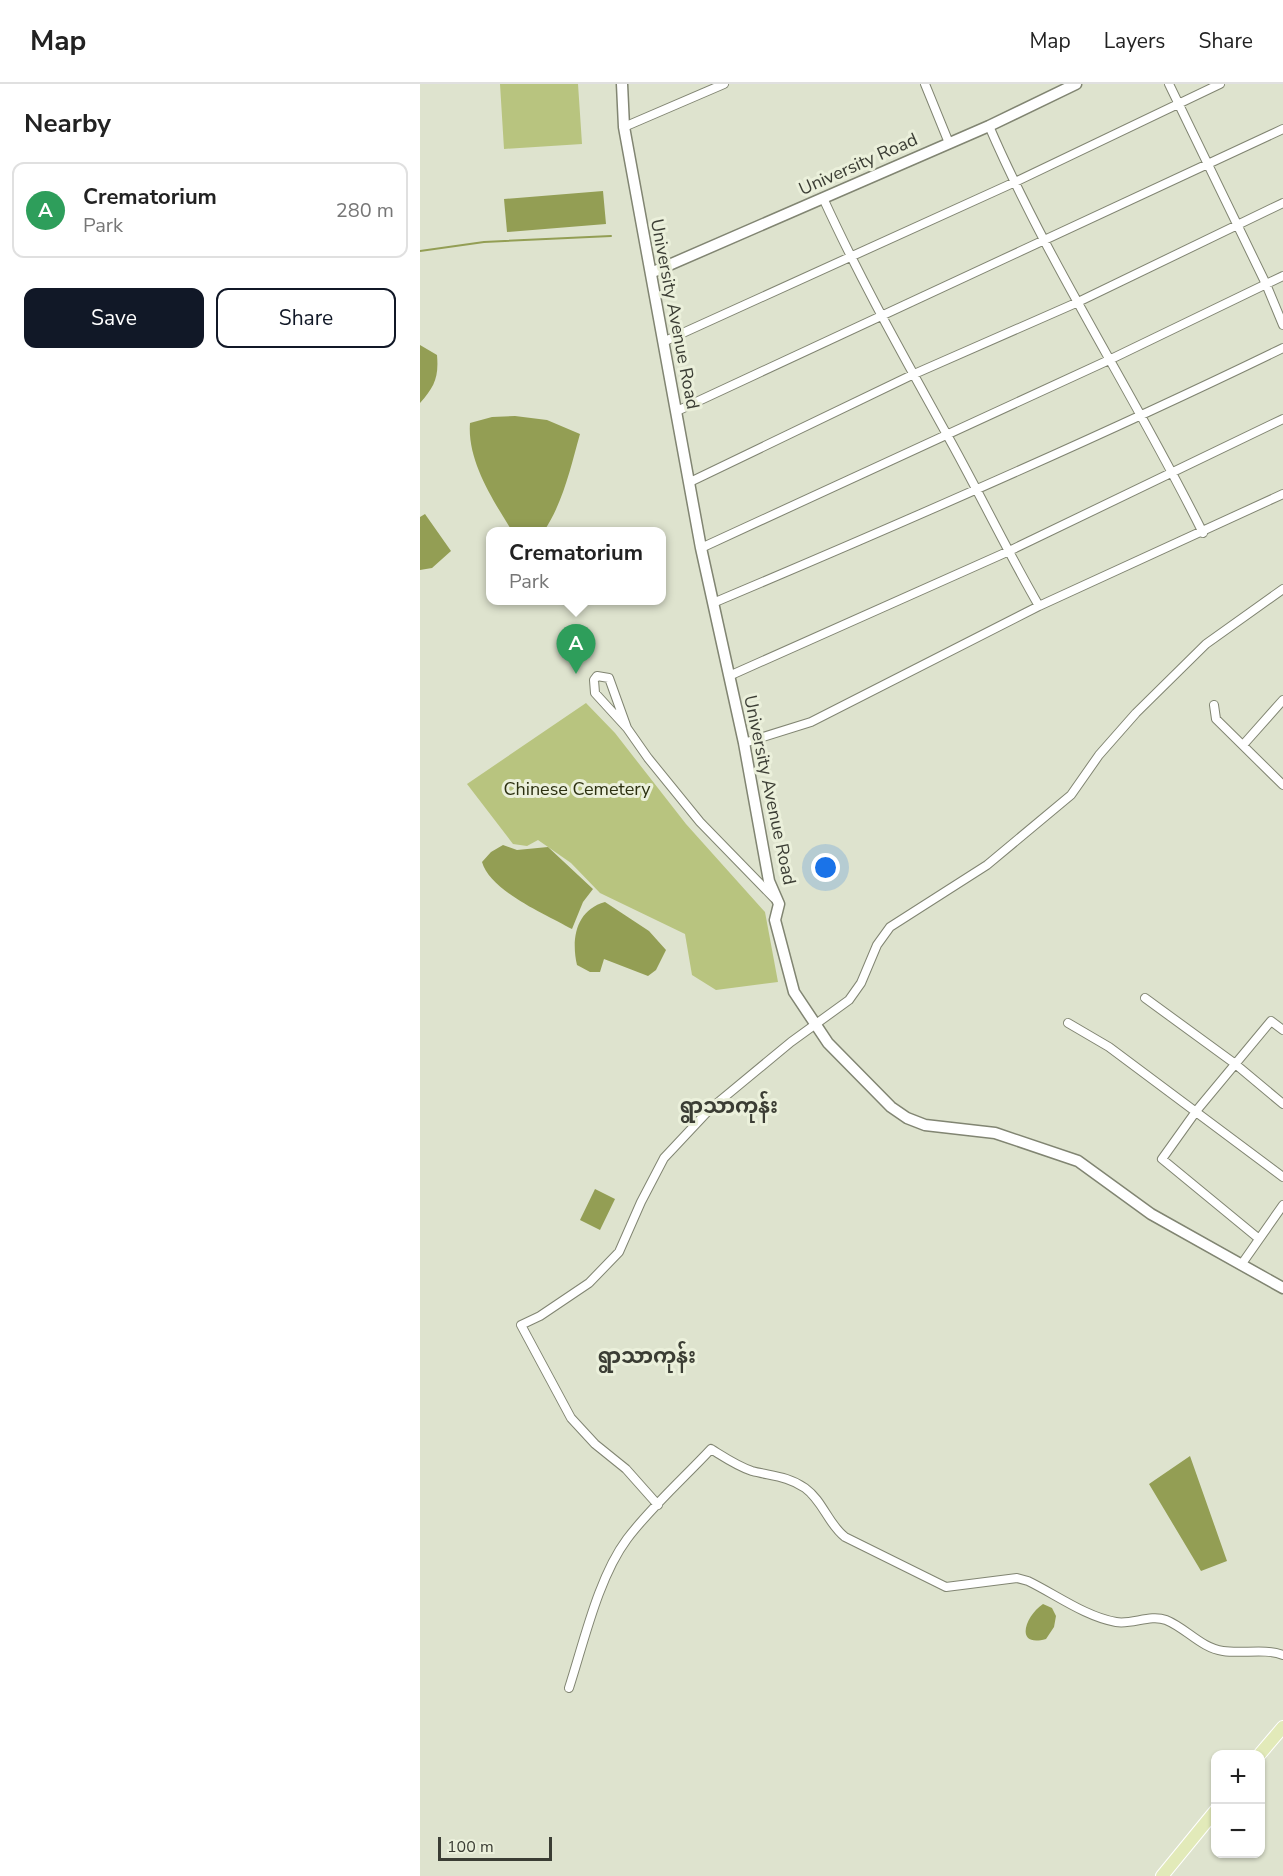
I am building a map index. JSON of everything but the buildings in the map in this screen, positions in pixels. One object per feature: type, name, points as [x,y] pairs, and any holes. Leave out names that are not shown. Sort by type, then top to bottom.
[{"type":"main road","name":"University Avenue Road","points":[[622,84],[624,127],[653,272],[663,342],[701,548],[744,743],[761,844],[770,881],[779,904],[775,920],[794,992],[828,1043],[891,1107],[907,1118],[926,1125],[995,1133],[1078,1161],[1151,1214],[1283,1288]]},
{"type":"main road","name":"University Road","points":[[653,272],[989,126],[1076,84]]},
{"type":"main road","points":[[1264,1750],[1283,1727]]},
{"type":"main road","points":[[1162,1876],[1211,1815]]},
{"type":"street","points":[[624,127],[724,84]]},
{"type":"street","points":[[925,84],[949,143]]},
{"type":"street","points":[[1169,84],[1266,284],[1283,326]]},
{"type":"street","points":[[663,342],[1013,183],[1220,84]]},
{"type":"street","points":[[989,126],[1013,183],[1076,303],[1143,416],[1203,533]]},
{"type":"street","points":[[677,411],[880,315],[1045,242],[1283,129]]},
{"type":"street","points":[[823,198],[850,258],[880,315],[946,433],[1007,552],[1039,606]]},
{"type":"street","points":[[690,482],[912,375],[1076,303],[1283,203]]},
{"type":"street","points":[[701,548],[946,433],[1109,360],[1283,276]]},
{"type":"street","points":[[714,603],[976,492],[1143,416],[1283,348]]},
{"type":"street","points":[[729,676],[1007,552],[1283,419]]},
{"type":"street","points":[[744,743],[811,722],[1039,606],[1203,533],[1283,494]]},
{"type":"street","points":[[658,1505],[626,1469],[594,1444],[571,1418],[521,1325],[540,1316],[590,1283],[619,1252],[664,1158],[710,1109],[791,1042],[849,1000],[861,983],[877,945],[890,927],[987,865],[1071,795],[1099,755],[1136,713],[1206,644],[1283,589]]},
{"type":"street","points":[[627,728],[609,678],[597,676],[594,680],[595,693],[627,728],[700,822],[779,904]]},
{"type":"street","points":[[1243,745],[1283,700]]},
{"type":"street","points":[[1214,705],[1216,719],[1283,785]]},
{"type":"street","points":[[1145,998],[1234,1063],[1283,1104]]},
{"type":"street","points":[[1258,1238],[1162,1159],[1197,1110],[1270,1021],[1283,1030]]},
{"type":"street","points":[[1068,1023],[1109,1047],[1197,1110],[1283,1177]]},
{"type":"street","points":[[1241,1265],[1283,1205]]},
{"type":"street","points":[[568,1688],[613,1563],[627,1539],[711,1449],[752,1471],[783,1477],[804,1487],[819,1500],[836,1530],[946,1587],[1017,1578],[1028,1581],[1105,1620],[1120,1623],[1150,1618],[1164,1619],[1221,1651],[1266,1652],[1283,1655]]},
{"type":"green space","points":[[500,84],[578,84],[582,144],[504,149]]},
{"type":"green space","name":"Chinese Cemetery","points":[[586,703],[615,733],[686,824],[765,912],[778,982],[716,990],[692,975],[685,934],[600,893],[571,863],[538,840],[527,846],[513,844],[467,784]]},
{"type":"shaded area","points":[[603,191],[606,224],[507,232],[504,199]]},
{"type":"shaded area","points":[[420,345],[437,355],[437,370],[435,382],[420,403]]},
{"type":"shaded area","points":[[515,416],[547,420],[580,434],[570,471],[547,527],[510,527],[483,480],[473,452],[470,423],[492,417]]},
{"type":"shaded area","points":[[425,514],[451,551],[432,568],[420,570],[420,517]]},
{"type":"shaded area","points":[[503,845],[517,850],[548,847],[593,889],[583,902],[572,929],[507,892],[487,873],[482,862],[491,852]]},
{"type":"shaded area","points":[[605,902],[649,931],[666,950],[656,970],[648,976],[604,959],[600,972],[590,972],[577,965],[575,945],[578,927],[588,912]]},
{"type":"shaded area","points":[[595,1189],[615,1199],[600,1230],[580,1220]]},
{"type":"shaded area","points":[[1190,1456],[1227,1561],[1201,1571],[1149,1484]]},
{"type":"shaded area","points":[[1043,1604],[1052,1608],[1056,1616],[1054,1627],[1046,1639],[1036,1641],[1026,1635],[1026,1629],[1031,1616]]},
{"type":"waterway","points":[[420,251],[484,242],[611,236]]},
{"type":"place","name":"Crematorium","points":[[576,674]]},
{"type":"district","name":"ရွာသာကုန်း","points":[[729,1106]]},
{"type":"district","name":"ရွာသာကုန်း","points":[[647,1356]]}]
